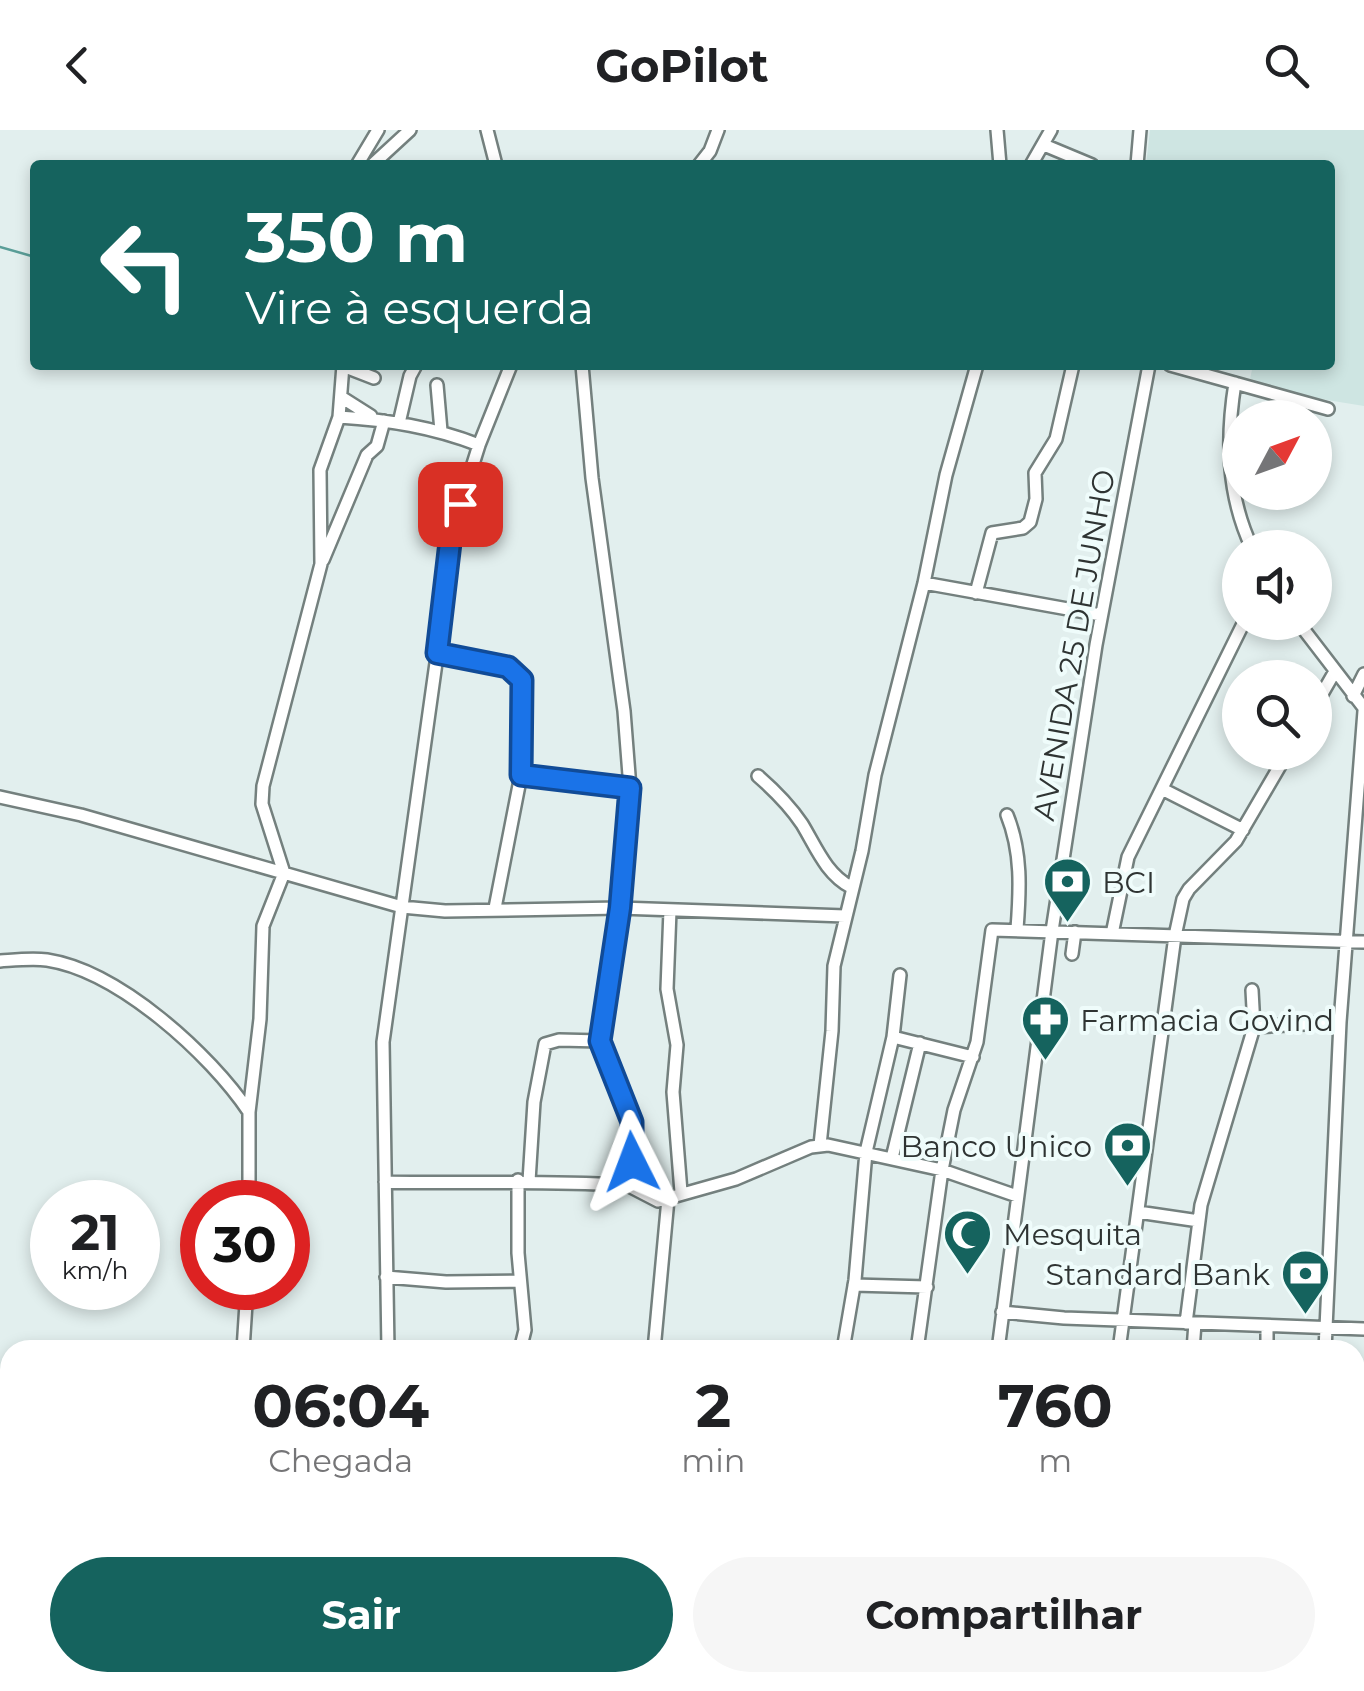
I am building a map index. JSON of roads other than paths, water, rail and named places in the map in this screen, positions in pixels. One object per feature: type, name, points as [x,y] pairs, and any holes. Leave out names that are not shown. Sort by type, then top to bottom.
[{"type":"street","points":[[359,160],[378,130]]},
{"type":"street","points":[[378,160],[410,130]]},
{"type":"street","points":[[487,130],[495,160]]},
{"type":"street","points":[[703,160],[718,130]]},
{"type":"street","points":[[997,130],[1000,160]]},
{"type":"street","points":[[1034,160],[1051,130]]},
{"type":"street","points":[[1138,160],[1140,130]]},
{"type":"street","points":[[1044,145],[1080,160]]},
{"type":"street","points":[[394,160],[395,146]]},
{"type":"street","points":[[321,564],[320,470],[338,417],[345,370]]},
{"type":"street","points":[[355,370],[374,378]]},
{"type":"street","points":[[399,423],[411,370]]},
{"type":"street","points":[[388,1340],[382,1042],[451,534],[479,445],[509,370]]},
{"type":"street","points":[[580,370],[630,788],[620,908],[600,1041],[632,1122],[628,1186]]},
{"type":"street","points":[[820,1145],[832,1031],[832,985],[845,916],[946,475],[976,370]]},
{"type":"street","points":[[976,592],[992,532],[1023,528],[1030,522],[1036,499],[1035,473],[1056,439],[1072,370]]},
{"type":"street","name":"AVENIDA 25 DE JUNHO","points":[[999,1340],[1052,930],[1101,615],[1148,370]]},
{"type":"street","points":[[1188,370],[1296,400]]},
{"type":"street","points":[[1236,383],[1228,446],[1232,487],[1246,530]]},
{"type":"street","points":[[436,386],[442,431]]},
{"type":"street","points":[[341,397],[378,419]]},
{"type":"street","points":[[338,417],[378,419],[442,431],[479,445]]},
{"type":"street","points":[[249,1180],[249,1112],[260,1019],[263,926],[284,873],[262,804],[263,786],[321,564],[367,455],[377,446],[378,419]]},
{"type":"street","points":[[924,583],[1101,615]]},
{"type":"street","points":[[1112,934],[1128,856],[1235,640]]},
{"type":"street","points":[[1311,640],[1364,710],[1340,1022],[1325,1340]]},
{"type":"street","points":[[437,653],[508,667],[522,680],[521,775],[495,908]]},
{"type":"street","points":[[1332,676],[1334,673]]},
{"type":"street","points":[[1353,696],[1364,674]]},
{"type":"street","points":[[1121,1340],[1175,936],[1184,899],[1243,830],[1278,770]]},
{"type":"street","points":[[521,775],[630,788]]},
{"type":"street","points":[[758,776],[799,820],[829,868],[851,887]]},
{"type":"street","points":[[1162,789],[1243,830]]},
{"type":"street","points":[[0,798],[81,815],[402,907],[445,911],[620,908],[845,916]]},
{"type":"street","points":[[1007,816],[1019,868],[1017,929]]},
{"type":"street","points":[[670,910],[667,989],[677,1045],[673,1092],[681,1192]]},
{"type":"street","points":[[918,1340],[942,1170],[954,1110],[973,1058],[990,933],[995,928],[1364,942]]},
{"type":"street","points":[[1072,954],[1075,932]]},
{"type":"street","points":[[0,961],[44,959],[64,964],[138,1000],[220,1071],[249,1112]]},
{"type":"street","points":[[845,1340],[854,1285],[866,1152],[893,1036],[900,975]]},
{"type":"street","points":[[1192,1340],[1199,1221],[1254,1028],[1252,990]]},
{"type":"street","points":[[1254,1028],[1340,1022]]},
{"type":"street","points":[[893,1036],[973,1058]]},
{"type":"street","points":[[522,1340],[520,1281],[524,1180],[546,1044],[559,1040],[600,1041]]},
{"type":"street","points":[[892,1158],[920,1044]]},
{"type":"street","points":[[385,1182],[524,1180],[628,1186],[648,1198],[668,1200],[681,1192],[736,1179],[820,1145],[942,1170],[1017,1196]]},
{"type":"street","points":[[655,1340],[668,1200]]},
{"type":"street","points":[[1138,1212],[1199,1221]]},
{"type":"street","points":[[386,1277],[446,1282],[520,1281]]},
{"type":"street","points":[[854,1285],[927,1287]]},
{"type":"street","points":[[243,1340],[245,1310]]},
{"type":"street","points":[[1002,1312],[1364,1329]]},
{"type":"street","points":[[1267,1326],[1267,1340]]},
{"type":"waterway","points":[[0,247],[30,256]]},
{"type":"place","name":"BCI","points":[[1067,924]]},
{"type":"place","name":"Farmacia Govind","points":[[1045,1062]]},
{"type":"place","name":"Banco Unico","points":[[1127,1188]]},
{"type":"place","name":"Mesquita","points":[[968,1276]]},
{"type":"place","name":"Standard Bank","points":[[1305,1316]]}]
